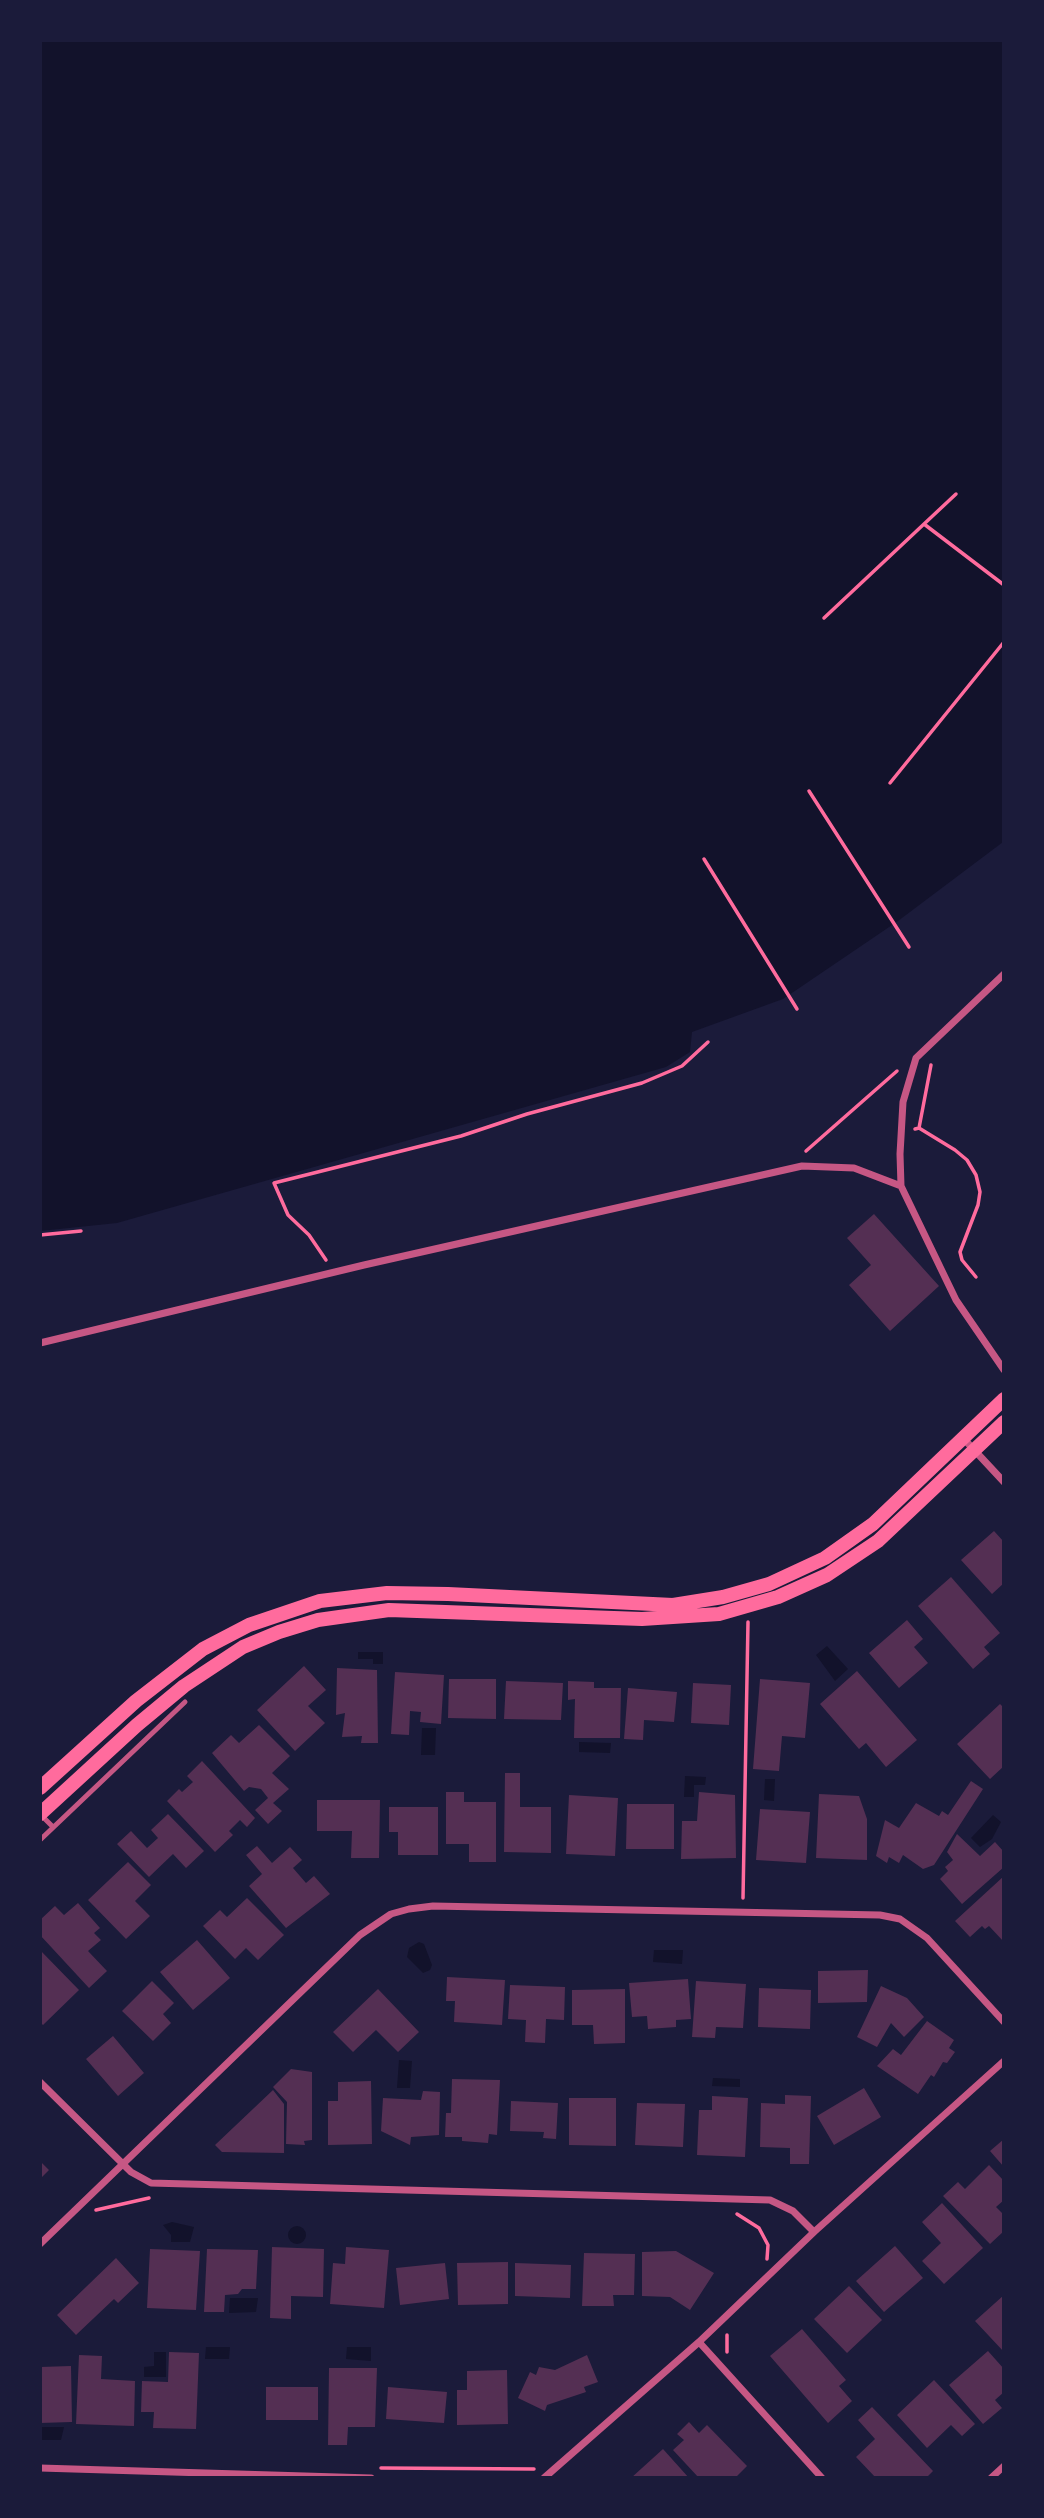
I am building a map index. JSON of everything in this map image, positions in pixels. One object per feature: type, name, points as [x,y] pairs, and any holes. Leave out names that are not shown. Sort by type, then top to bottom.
[{"type":"main road","points":[[40,1788],[146,1694],[203,1649],[249,1625],[320,1601],[375,1594],[523,1597],[648,1606],[723,1597],[769,1584],[825,1558],[873,1524],[1004,1399]]},
{"type":"main road","points":[[40,1814],[137,1725],[210,1668],[243,1647],[318,1619],[389,1610],[642,1619],[719,1614],[778,1597],[827,1575],[878,1541],[1004,1422]]},
{"type":"street","points":[[1004,974],[916,1058],[906,1086],[901,1133],[901,1186],[956,1300],[1004,1370]]},
{"type":"street","points":[[40,1343],[802,1166],[854,1168],[901,1186]]},
{"type":"street","points":[[964,1439],[1004,1482]]},
{"type":"street","points":[[40,2244],[360,1935],[391,1914],[433,1906],[880,1915],[900,1919],[927,1938],[1004,2022]]},
{"type":"street","points":[[544,2478],[699,2342],[814,2232],[1004,2061]]},
{"type":"street","points":[[40,2082],[123,2165],[151,2183],[770,2200],[793,2211],[814,2232]]},
{"type":"street","points":[[699,2342],[822,2478]]},
{"type":"street","points":[[991,2478],[1004,2466]]},
{"type":"street","points":[[40,2468],[371,2478]]},
{"type":"lane","points":[[40,1840],[185,1702]]},
{"type":"lane","points":[[40,1814],[53,1827]]},
{"type":"path","points":[[824,618],[956,494]]},
{"type":"path","points":[[924,524],[1004,585]]},
{"type":"path","points":[[890,783],[1004,642]]},
{"type":"path","points":[[808,791],[909,947]]},
{"type":"path","points":[[704,859],[797,1009]]},
{"type":"path","points":[[333,1274],[319,1248],[288,1215],[274,1183],[461,1136],[527,1114],[642,1083],[682,1066],[708,1042]]},
{"type":"path","points":[[802,1154],[916,1058]]},
{"type":"path","points":[[919,1128],[931,1063]]},
{"type":"path","points":[[901,1133],[919,1128],[955,1150],[967,1160],[976,1175],[980,1192],[978,1205],[960,1252],[962,1260],[976,1277]]},
{"type":"path","points":[[40,1235],[81,1231]]},
{"type":"path","points":[[743,1607],[748,1620],[743,1911]]},
{"type":"path","points":[[93,2211],[123,2202],[159,2199]]},
{"type":"path","points":[[735,2212],[759,2228],[768,2245],[766,2262]]},
{"type":"path","points":[[728,2358],[725,2347],[731,2328]]},
{"type":"path","points":[[378,2468],[524,2470],[543,2467]]},
{"type":"shaded area","points":[[40,40],[1004,40],[1003,842],[898,921],[783,999],[692,1032],[690,1052],[666,1067],[117,1223],[40,1231]]},
{"type":"shaded area","points":[[827,1646],[848,1669],[835,1681],[816,1655]]},
{"type":"shaded area","points":[[358,1652],[383,1652],[383,1664],[373,1664],[373,1659],[358,1659]]},
{"type":"shaded area","points":[[422,1728],[436,1728],[435,1755],[421,1755]]},
{"type":"shaded area","points":[[579,1742],[611,1743],[610,1753],[579,1752]]},
{"type":"shaded area","points":[[685,1776],[706,1777],[705,1785],[694,1785],[694,1797],[684,1797]]},
{"type":"shaded area","points":[[765,1779],[775,1779],[774,1801],[764,1800]]},
{"type":"shaded area","points":[[993,1815],[1001,1822],[992,1839],[980,1847],[971,1838]]},
{"type":"shaded area","points":[[419,1942],[424,1944],[432,1965],[430,1970],[423,1973],[407,1957],[409,1948]]},
{"type":"shaded area","points":[[654,1950],[683,1950],[682,1964],[653,1962]]},
{"type":"shaded area","points":[[399,2060],[412,2061],[410,2088],[397,2088]]},
{"type":"shaded area","points":[[713,2078],[740,2079],[740,2087],[712,2086]]},
{"type":"shaded area","points":[[172,2222],[194,2227],[190,2242],[171,2242],[171,2235],[163,2225]]},
{"type":"shaded area","points":[[293,2226],[301,2226],[306,2235],[304,2242],[293,2244],[288,2239],[288,2231]]},
{"type":"shaded area","points":[[230,2298],[258,2298],[256,2312],[229,2313]]},
{"type":"shaded area","points":[[206,2347],[230,2347],[229,2359],[205,2359]]},
{"type":"shaded area","points":[[347,2347],[371,2347],[371,2361],[346,2359]]},
{"type":"shaded area","points":[[154,2352],[166,2352],[166,2377],[144,2377],[144,2367],[154,2366]]},
{"type":"shaded area","points":[[40,2427],[64,2427],[61,2440],[40,2440]]},
{"type":"building","points":[[874,1214],[939,1286],[890,1331],[849,1285],[871,1265],[847,1238]]},
{"type":"building","points":[[994,1531],[1004,1542],[1004,1583],[992,1594],[961,1560]]},
{"type":"building","points":[[951,1577],[1000,1633],[984,1647],[990,1654],[973,1669],[918,1606]]},
{"type":"building","points":[[907,1620],[923,1639],[914,1647],[928,1663],[899,1688],[869,1653]]},
{"type":"building","points":[[304,1666],[326,1690],[308,1706],[325,1723],[295,1751],[257,1710]]},
{"type":"building","points":[[337,1668],[377,1670],[378,1743],[361,1743],[362,1736],[342,1737],[345,1713],[336,1715]]},
{"type":"building","points":[[857,1671],[917,1740],[886,1767],[866,1743],[859,1749],[820,1704]]},
{"type":"building","points":[[395,1672],[444,1675],[441,1724],[420,1722],[421,1712],[410,1711],[409,1735],[391,1734]]},
{"type":"building","points":[[449,1679],[496,1679],[496,1719],[448,1718]]},
{"type":"building","points":[[760,1679],[810,1683],[805,1738],[782,1736],[779,1771],[753,1769]]},
{"type":"building","points":[[506,1681],[563,1683],[561,1720],[504,1719]]},
{"type":"building","points":[[568,1681],[594,1682],[594,1688],[621,1688],[620,1738],[574,1738],[575,1699],[568,1700]]},
{"type":"building","points":[[693,1683],[731,1685],[729,1725],[691,1723]]},
{"type":"building","points":[[628,1688],[677,1692],[674,1722],[644,1720],[643,1740],[624,1739]]},
{"type":"building","points":[[1000,1704],[1004,1708],[1004,1766],[990,1779],[957,1744]]},
{"type":"building","points":[[259,1725],[290,1756],[272,1773],[289,1789],[273,1803],[282,1811],[268,1824],[255,1810],[268,1798],[261,1789],[249,1787],[244,1791],[212,1753],[231,1735],[239,1743]]},
{"type":"building","points":[[202,1761],[255,1818],[247,1827],[240,1820],[229,1831],[233,1835],[215,1852],[167,1801],[179,1789],[182,1792],[193,1782],[187,1776]]},
{"type":"building","points":[[505,1773],[520,1773],[520,1807],[551,1807],[551,1853],[504,1852]]},
{"type":"building","points":[[971,1781],[983,1789],[934,1865],[923,1869],[903,1855],[899,1863],[889,1857],[887,1863],[876,1856],[885,1820],[899,1828],[916,1803],[939,1816],[942,1811],[948,1815]]},
{"type":"building","points":[[446,1792],[464,1792],[464,1802],[496,1802],[496,1862],[469,1862],[469,1844],[446,1844]]},
{"type":"building","points":[[699,1792],[735,1795],[736,1858],[681,1859],[682,1821],[697,1821]]},
{"type":"building","points":[[819,1794],[859,1796],[867,1819],[867,1860],[816,1858]]},
{"type":"building","points":[[569,1795],[618,1798],[615,1856],[566,1854]]},
{"type":"building","points":[[317,1800],[380,1800],[379,1858],[351,1858],[352,1831],[317,1831]]},
{"type":"building","points":[[627,1804],[674,1804],[674,1849],[626,1849]]},
{"type":"building","points":[[389,1807],[438,1807],[438,1855],[398,1855],[398,1832],[389,1832]]},
{"type":"building","points":[[760,1809],[810,1812],[806,1863],[756,1860]]},
{"type":"building","points":[[168,1814],[204,1851],[186,1868],[173,1854],[149,1877],[117,1844],[131,1831],[147,1848],[158,1838],[151,1830]]},
{"type":"building","points":[[957,1834],[980,1856],[995,1842],[1004,1852],[1004,1867],[962,1904],[940,1879],[948,1871],[945,1867],[953,1860],[947,1852]]},
{"type":"building","points":[[257,1846],[272,1863],[290,1847],[302,1860],[293,1868],[306,1883],[314,1876],[330,1894],[286,1928],[249,1886],[262,1874],[246,1855]]},
{"type":"building","points":[[128,1862],[151,1885],[135,1901],[150,1916],[126,1939],[88,1900]]},
{"type":"building","points":[[1004,1876],[1004,1942],[989,1926],[985,1929],[982,1926],[970,1937],[955,1921]]},
{"type":"building","points":[[247,1898],[284,1935],[258,1960],[246,1948],[235,1959],[203,1926],[220,1910],[227,1917]]},
{"type":"building","points":[[78,1903],[100,1928],[94,1933],[101,1940],[88,1951],[107,1971],[89,1988],[40,1935],[40,1920],[55,1906],[64,1915]]},
{"type":"building","points":[[197,1940],[230,1978],[193,2010],[160,1972]]},
{"type":"building","points":[[40,1950],[79,1990],[43,2025],[40,2022]]},
{"type":"building","points":[[868,1970],[867,2002],[818,2003],[818,1971]]},
{"type":"building","points":[[447,1977],[505,1980],[502,2025],[454,2022],[455,2001],[446,2001]]},
{"type":"building","points":[[688,1979],[691,2019],[676,2020],[676,2027],[648,2029],[647,2016],[632,2017],[629,1983]]},
{"type":"building","points":[[152,1981],[174,2003],[163,2014],[171,2023],[153,2041],[122,2011]]},
{"type":"building","points":[[696,1981],[746,1984],[743,2028],[716,2027],[715,2038],[692,2037]]},
{"type":"building","points":[[510,1985],[565,1987],[564,2020],[546,2019],[545,2043],[525,2042],[526,2020],[508,2019]]},
{"type":"building","points":[[881,1986],[907,1998],[924,2017],[904,2037],[891,2023],[877,2047],[857,2037]]},
{"type":"building","points":[[759,1988],[811,1990],[810,2029],[758,2027]]},
{"type":"building","points":[[378,1989],[419,2032],[398,2052],[376,2030],[353,2052],[333,2032]]},
{"type":"building","points":[[625,1989],[625,2043],[594,2044],[593,2025],[572,2025],[572,1990]]},
{"type":"building","points":[[927,2021],[954,2040],[949,2048],[955,2052],[947,2063],[943,2062],[934,2077],[931,2075],[918,2094],[877,2066],[893,2049],[901,2055]]},
{"type":"building","points":[[113,2036],[144,2073],[118,2096],[86,2059]]},
{"type":"building","points":[[291,2069],[312,2072],[312,2140],[304,2141],[305,2145],[286,2144],[287,2102],[273,2087]]},
{"type":"building","points":[[452,2079],[500,2080],[497,2135],[489,2134],[488,2143],[462,2141],[462,2137],[445,2137],[446,2113],[451,2113]]},
{"type":"building","points":[[371,2081],[372,2144],[328,2145],[328,2101],[338,2101],[338,2082]]},
{"type":"building","points":[[864,2088],[881,2117],[834,2145],[817,2116]]},
{"type":"building","points":[[273,2090],[284,2104],[284,2153],[222,2152],[215,2145]]},
{"type":"building","points":[[423,2091],[440,2092],[439,2135],[411,2137],[410,2145],[381,2131],[383,2098],[421,2100]]},
{"type":"building","points":[[785,2095],[811,2096],[809,2164],[790,2164],[790,2148],[760,2147],[761,2103],[785,2104]]},
{"type":"building","points":[[712,2096],[748,2098],[745,2157],[697,2155],[699,2110],[712,2110]]},
{"type":"building","points":[[569,2098],[616,2098],[616,2146],[569,2145]]},
{"type":"building","points":[[511,2101],[558,2103],[556,2139],[543,2138],[544,2132],[510,2131]]},
{"type":"building","points":[[637,2103],[685,2104],[683,2147],[635,2145]]},
{"type":"building","points":[[1004,2139],[1004,2167],[990,2151]]},
{"type":"building","points":[[40,2161],[49,2170],[40,2179]]},
{"type":"building","points":[[989,2165],[1004,2181],[1004,2200],[996,2207],[1004,2215],[1004,2231],[990,2244],[943,2196],[958,2182],[965,2189]]},
{"type":"building","points":[[942,2203],[983,2248],[944,2284],[922,2261],[941,2243],[922,2222]]},
{"type":"building","points":[[895,2246],[923,2278],[884,2312],[856,2281]]},
{"type":"building","points":[[272,2247],[324,2249],[323,2297],[291,2296],[291,2319],[270,2318]]},
{"type":"building","points":[[346,2247],[389,2250],[384,2308],[330,2304],[333,2263],[345,2264]]},
{"type":"building","points":[[150,2249],[200,2251],[196,2310],[147,2308]]},
{"type":"building","points":[[207,2249],[258,2250],[256,2289],[242,2289],[238,2294],[225,2295],[224,2312],[204,2312]]},
{"type":"building","points":[[676,2251],[714,2273],[690,2310],[670,2297],[642,2296],[642,2252]]},
{"type":"building","points":[[584,2253],[635,2254],[634,2295],[613,2295],[614,2306],[582,2306]]},
{"type":"building","points":[[116,2258],[139,2283],[118,2303],[114,2299],[76,2335],[57,2315]]},
{"type":"building","points":[[508,2262],[508,2304],[458,2305],[457,2263]]},
{"type":"building","points":[[445,2263],[449,2299],[400,2305],[396,2268]]},
{"type":"building","points":[[515,2263],[571,2265],[570,2298],[515,2296]]},
{"type":"building","points":[[849,2286],[882,2320],[847,2353],[814,2319]]},
{"type":"building","points":[[1004,2295],[1004,2352],[975,2321]]},
{"type":"building","points":[[802,2329],[846,2380],[839,2386],[852,2401],[828,2423],[770,2356]]},
{"type":"building","points":[[988,2351],[1004,2369],[1004,2392],[995,2400],[1002,2408],[983,2424],[949,2385]]},
{"type":"building","points":[[169,2352],[199,2353],[196,2429],[153,2428],[154,2412],[141,2412],[142,2381],[168,2382]]},
{"type":"building","points":[[79,2355],[102,2356],[101,2379],[135,2381],[134,2426],[76,2424]]},
{"type":"building","points":[[587,2355],[598,2382],[584,2387],[586,2392],[547,2405],[545,2411],[518,2398],[530,2372],[536,2375],[539,2367],[555,2370]]},
{"type":"building","points":[[71,2366],[72,2422],[40,2423],[40,2367]]},
{"type":"building","points":[[329,2368],[377,2368],[375,2427],[348,2427],[347,2445],[328,2445]]},
{"type":"building","points":[[507,2370],[508,2424],[457,2425],[457,2390],[467,2390],[467,2371]]},
{"type":"building","points":[[934,2380],[975,2424],[962,2436],[951,2425],[927,2448],[897,2415]]},
{"type":"building","points":[[266,2387],[318,2387],[318,2420],[266,2420]]},
{"type":"building","points":[[388,2387],[447,2392],[444,2423],[386,2419]]},
{"type":"building","points":[[872,2407],[933,2471],[926,2478],[876,2478],[856,2457],[875,2439],[858,2420]]},
{"type":"building","points":[[689,2422],[699,2433],[707,2425],[747,2466],[735,2478],[699,2478],[673,2450],[684,2440],[677,2434]]},
{"type":"building","points":[[663,2449],[689,2478],[631,2478]]}]
